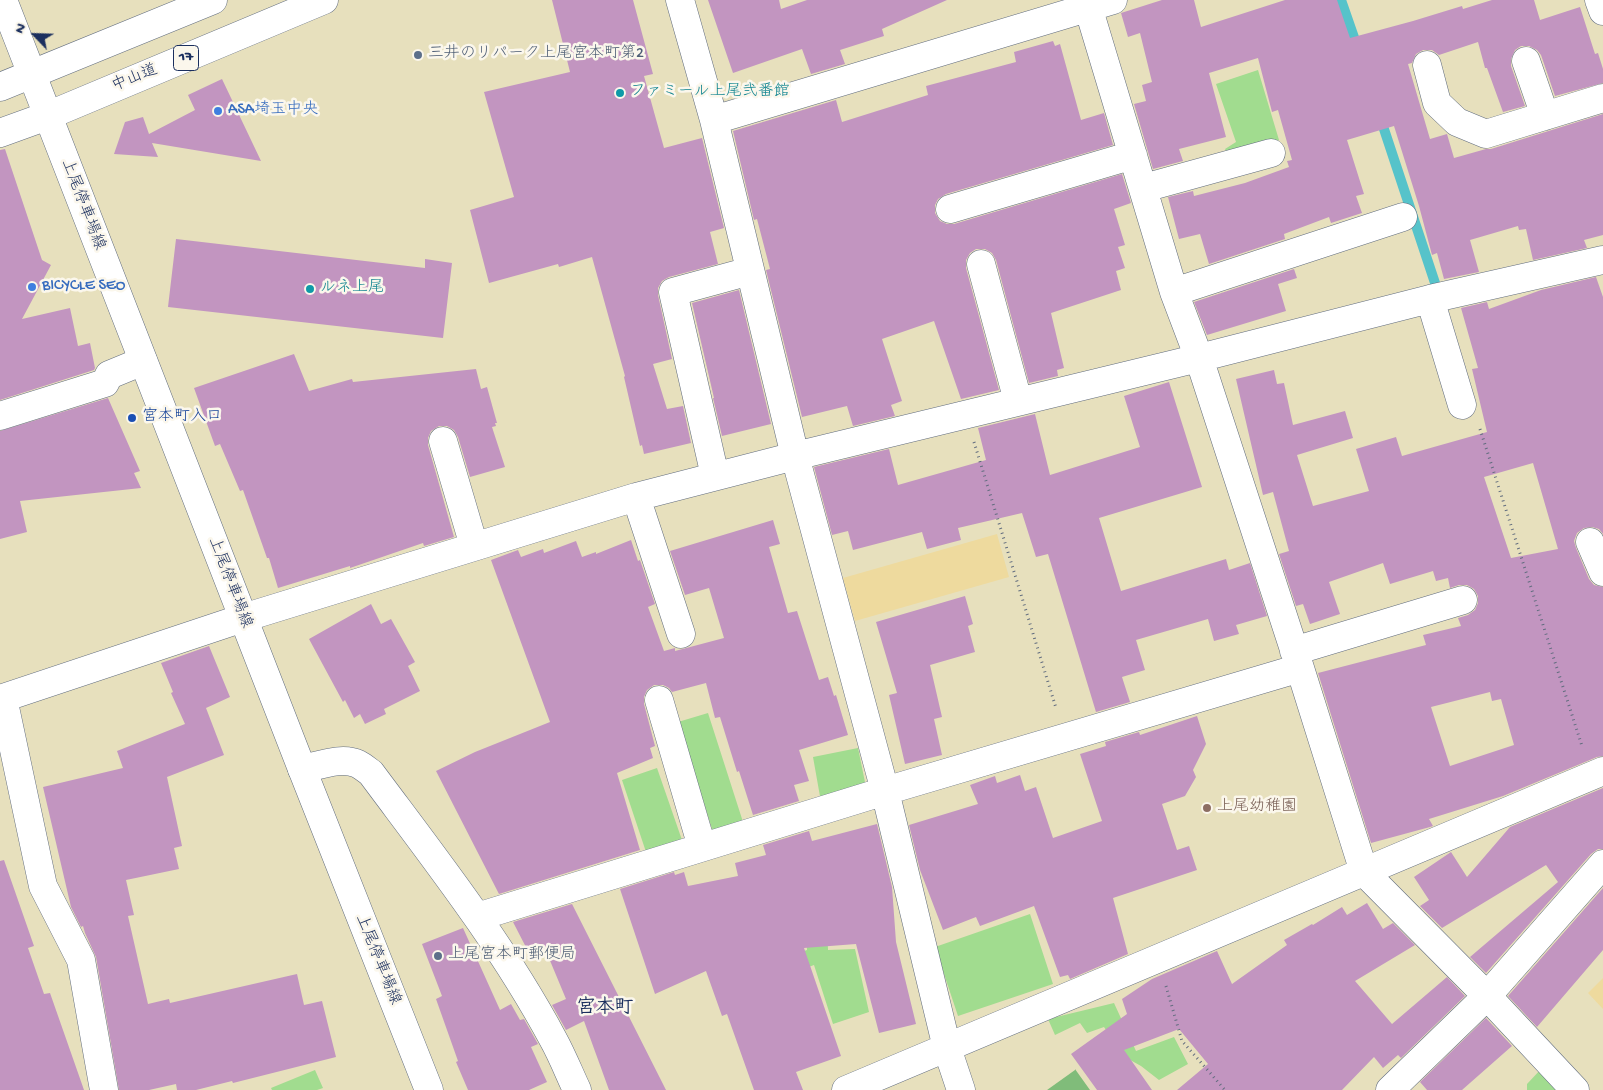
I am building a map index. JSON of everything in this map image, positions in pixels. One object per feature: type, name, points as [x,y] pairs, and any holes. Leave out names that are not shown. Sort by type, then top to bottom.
[{"type":"main road","name":"上尾停車場線","points":[[3,0],[302,770],[429,1090]]},
{"type":"main road","points":[[0,87],[213,0]]},
{"type":"main road","name":"中山道","points":[[0,133],[47,116],[324,0]]},
{"type":"main road","points":[[680,0],[714,120],[795,456],[885,791],[947,1048],[961,1090]]},
{"type":"main road","points":[[1600,0],[1603,11]]},
{"type":"main road","points":[[714,120],[1096,2],[1133,155],[1174,292],[1198,358],[1297,660],[1364,872],[1487,996],[1575,1090]]},
{"type":"main road","points":[[1526,61],[1545,116]]},
{"type":"main road","points":[[1428,65],[1437,103],[1457,122],[1486,134],[1603,98]]},
{"type":"main road","points":[[1144,188],[1271,153]]},
{"type":"main road","points":[[950,209],[1133,155]]},
{"type":"main road","points":[[1174,292],[1403,217]]},
{"type":"main road","points":[[104,1090],[82,960],[43,886],[2,699],[243,618],[636,497],[1430,299],[1603,260]]},
{"type":"main road","points":[[981,264],[1018,401]]},
{"type":"main road","points":[[715,476],[673,292],[750,271]]},
{"type":"main road","points":[[1430,299],[1462,404]]},
{"type":"main road","points":[[0,416],[105,384],[110,375],[143,361]]},
{"type":"main road","points":[[443,441],[474,546]]},
{"type":"main road","points":[[636,497],[681,634]]},
{"type":"main road","points":[[1590,542],[1603,572]]},
{"type":"main road","points":[[477,917],[885,791],[1065,738],[1297,660],[1463,600]]},
{"type":"main road","points":[[659,700],[702,847]]},
{"type":"main road","points":[[302,770],[332,762],[344,762],[356,763],[371,773],[477,917],[523,988],[548,1031],[577,1090]]},
{"type":"main road","points":[[846,1090],[1597,774]]},
{"type":"main road","points":[[1390,1090],[1487,996],[1603,864]]},
{"type":"path","points":[[1462,404],[1471,401],[1597,774]]},
{"type":"path","points":[[965,414],[1065,738]]},
{"type":"path","points":[[1158,959],[1182,1041],[1224,1090]]},
{"type":"green space","points":[[1258,70],[1279,140],[1230,159],[1225,149],[1236,142],[1216,84]]},
{"type":"green space","points":[[708,713],[743,822],[713,832],[678,722]]},
{"type":"green space","points":[[858,748],[866,787],[821,802],[813,757]]},
{"type":"green space","points":[[657,768],[683,843],[647,855],[622,780]]},
{"type":"green space","points":[[1030,914],[1053,984],[958,1016],[935,947]]},
{"type":"green space","points":[[827,921],[828,950],[855,949],[869,1012],[833,1024],[814,965],[795,972],[790,956],[807,950],[806,922]]},
{"type":"green space","points":[[1114,1003],[1136,1051],[1174,1037],[1188,1064],[1159,1080],[1141,1066],[1123,1056],[1104,1027],[1087,1033],[1080,1023],[1055,1035],[1048,1019]]},
{"type":"green space","points":[[1542,1068],[1562,1090],[1527,1090],[1527,1084]]},
{"type":"green space","points":[[315,1070],[323,1088],[317,1090],[272,1090],[271,1088]]},
{"type":"green space","points":[[1075,1070],[1090,1090],[1047,1090]]},
{"type":"sand","points":[[997,534],[1009,577],[855,621],[843,578]]},
{"type":"sand","points":[[1603,978],[1603,1009],[1588,993]]},
{"type":"building","points":[[552,0],[633,0],[653,74],[644,76],[664,148],[702,138],[724,228],[710,232],[718,264],[669,277],[662,281],[658,288],[658,295],[672,359],[653,364],[667,409],[683,406],[691,443],[644,454],[642,445],[640,446],[625,376],[592,257],[559,267],[558,264],[489,283],[470,210],[514,197],[484,92],[570,72]]},
{"type":"building","points":[[708,0],[779,0],[781,9],[807,0],[947,0],[882,29],[884,36],[840,50],[845,64],[811,74],[802,49],[733,73]]},
{"type":"building","points":[[1162,0],[1194,0],[1201,27],[1285,0],[1337,0],[1350,38],[1462,6],[1463,9],[1492,0],[1534,0],[1540,20],[1580,7],[1595,54],[1598,53],[1603,69],[1603,83],[1555,96],[1541,55],[1537,50],[1529,46],[1521,46],[1515,50],[1511,59],[1511,66],[1525,106],[1503,112],[1487,68],[1485,68],[1478,42],[1439,55],[1432,50],[1423,50],[1416,54],[1412,63],[1408,64],[1430,139],[1447,134],[1454,158],[1491,149],[1603,114],[1603,235],[1584,240],[1587,248],[1533,260],[1526,229],[1519,230],[1518,226],[1470,240],[1479,272],[1444,279],[1437,253],[1432,255],[1394,126],[1347,140],[1364,194],[1356,196],[1362,213],[1331,223],[1329,217],[1284,234],[1285,239],[1209,264],[1200,234],[1179,239],[1168,197],[1193,191],[1194,196],[1245,183],[1289,167],[1287,161],[1292,160],[1278,110],[1272,112],[1258,58],[1209,73],[1226,137],[1179,149],[1183,161],[1153,169],[1134,104],[1146,101],[1142,85],[1152,82],[1140,33],[1128,37],[1121,13]]},
{"type":"building","points":[[1053,41],[1055,46],[1060,44],[1081,120],[1104,113],[1113,145],[946,194],[938,199],[935,205],[935,213],[940,221],[954,224],[1122,174],[1131,203],[1114,209],[1125,245],[1118,247],[1125,268],[1116,271],[1121,290],[1051,313],[1064,368],[1057,370],[1058,376],[1029,383],[996,260],[992,253],[985,249],[976,249],[970,253],[966,260],[966,268],[999,390],[961,399],[934,321],[882,339],[902,401],[891,405],[895,416],[853,426],[847,406],[802,417],[766,270],[770,269],[757,219],[754,220],[733,131],[836,100],[842,122],[928,95],[926,86],[1016,62],[1014,52]]},
{"type":"building","points":[[222,79],[261,161],[152,143],[158,157],[114,154],[125,122],[143,117],[149,134],[195,110],[188,95]]},
{"type":"building","points":[[5,149],[42,260],[51,265],[22,319],[70,308],[78,346],[90,343],[95,368],[94,370],[0,400],[0,150]]},
{"type":"building","name":"ルネ上尾","points":[[176,239],[425,268],[425,259],[452,263],[443,338],[168,307]]},
{"type":"building","points":[[1294,269],[1297,278],[1278,284],[1286,311],[1207,335],[1194,302]]},
{"type":"building","points":[[1596,277],[1603,297],[1603,534],[1599,529],[1592,527],[1584,528],[1577,533],[1574,541],[1589,579],[1594,585],[1603,587],[1603,756],[1503,796],[1429,819],[1433,826],[1371,843],[1318,673],[1426,645],[1423,635],[1461,626],[1458,618],[1468,615],[1475,610],[1478,596],[1474,589],[1467,585],[1450,588],[1448,578],[1436,581],[1433,571],[1390,584],[1383,563],[1329,582],[1340,614],[1310,624],[1303,604],[1296,606],[1279,554],[1289,551],[1273,492],[1263,495],[1236,379],[1274,370],[1277,384],[1284,383],[1293,425],[1345,411],[1353,438],[1297,455],[1313,506],[1369,491],[1356,449],[1396,437],[1402,456],[1487,432],[1472,369],[1478,368],[1461,308],[1487,302],[1489,309],[1541,290]],"holes":[[[1533,463],[1558,549],[1511,558],[1484,477]],[[1490,692],[1492,701],[1501,699],[1514,745],[1450,766],[1431,707]]]},
{"type":"building","points":[[739,290],[771,424],[722,436],[692,303]]},
{"type":"building","points":[[294,354],[309,391],[352,379],[353,382],[476,369],[481,389],[487,387],[497,423],[495,423],[496,426],[492,427],[505,467],[470,477],[458,437],[454,430],[447,426],[439,426],[431,431],[428,445],[454,537],[424,546],[423,543],[350,568],[350,566],[278,588],[269,558],[267,558],[243,490],[240,491],[220,444],[215,446],[194,388]]},
{"type":"building","points":[[1169,382],[1202,487],[1099,518],[1121,591],[1226,559],[1229,570],[1250,563],[1267,616],[1236,625],[1239,634],[1214,641],[1208,619],[1136,640],[1145,670],[1122,677],[1130,702],[1096,712],[1048,554],[1036,557],[1022,513],[958,528],[961,540],[927,549],[922,532],[853,550],[848,531],[832,535],[814,467],[889,449],[898,485],[986,460],[978,428],[1035,414],[1050,475],[1140,447],[1124,396]]},
{"type":"building","points":[[108,398],[140,471],[134,473],[141,488],[20,501],[27,532],[0,539],[0,431]]},
{"type":"building","points":[[773,520],[780,544],[769,547],[788,613],[797,611],[819,680],[828,677],[834,696],[836,695],[848,735],[799,750],[809,781],[794,785],[799,801],[753,815],[720,717],[715,718],[706,683],[672,692],[663,685],[654,685],[647,690],[644,697],[644,704],[655,746],[650,748],[653,758],[617,773],[640,850],[499,894],[436,771],[475,752],[550,722],[491,560],[518,550],[521,557],[543,549],[544,553],[576,541],[582,557],[596,552],[596,554],[631,540],[655,604],[648,607],[664,651],[675,648],[675,651],[724,638],[709,588],[685,595],[670,551]]},
{"type":"building","points":[[965,596],[973,624],[968,626],[975,652],[930,665],[942,717],[934,719],[942,755],[905,764],[889,695],[897,693],[876,622]]},
{"type":"building","points":[[371,604],[381,624],[391,619],[415,662],[408,666],[420,691],[384,709],[386,714],[365,724],[360,714],[354,718],[345,700],[343,702],[309,639]]},
{"type":"building","points":[[209,646],[230,697],[206,708],[224,755],[167,777],[182,846],[174,848],[179,869],[126,880],[134,915],[128,916],[148,1004],[169,999],[170,1003],[297,974],[304,1005],[322,1001],[336,1057],[233,1083],[232,1081],[196,1090],[177,1090],[176,1084],[149,1090],[119,1090],[96,957],[83,926],[81,927],[71,907],[43,787],[123,768],[117,751],[185,724],[171,693],[173,692],[161,663]]},
{"type":"building","points":[[1197,716],[1206,744],[1193,770],[1196,777],[1185,796],[1162,804],[1177,850],[1189,846],[1197,870],[1113,898],[1128,954],[1070,979],[1068,975],[1060,977],[1034,906],[980,926],[976,917],[943,930],[920,870],[909,825],[978,804],[970,785],[995,776],[997,783],[1020,775],[1025,791],[1036,787],[1053,838],[1102,821],[1080,754],[1106,746],[1105,742],[1139,732],[1140,735]]},
{"type":"building","points":[[1603,788],[1603,849],[1598,849],[1591,854],[1486,973],[1470,957],[1558,882],[1546,865],[1442,928],[1420,906],[1429,900],[1414,877],[1451,852],[1467,877],[1510,827]]},
{"type":"building","points":[[877,824],[892,887],[896,942],[916,1024],[879,1033],[856,944],[804,948],[841,1056],[796,1072],[803,1090],[754,1090],[727,1014],[722,1016],[706,971],[655,994],[620,889],[674,872],[675,875],[684,872],[688,886],[738,876],[735,863],[766,855],[763,845],[809,831],[812,841]]},
{"type":"building","points":[[4,860],[34,946],[28,948],[44,994],[50,993],[84,1090],[0,1090],[0,861]]},
{"type":"building","points":[[1603,888],[1603,950],[1537,1027],[1508,996]]},
{"type":"building","points":[[1367,903],[1383,929],[1393,923],[1415,945],[1355,981],[1392,1024],[1447,977],[1465,996],[1401,1058],[1398,1055],[1383,1068],[1374,1057],[1342,1090],[1177,1090],[1208,1064],[1179,1029],[1124,1050],[1152,1090],[1097,1090],[1071,1054],[1127,1014],[1122,999],[1152,979],[1217,951],[1232,984],[1287,945],[1284,940],[1342,907],[1347,915]]},
{"type":"building","points":[[572,904],[666,1090],[609,1090],[584,1021],[566,1030],[552,1005],[566,999],[546,951],[540,955],[530,955],[513,922]]},
{"type":"building","points":[[463,928],[500,1010],[511,1004],[520,1020],[524,1019],[538,1044],[531,1047],[547,1082],[529,1090],[468,1090],[456,1062],[458,1061],[436,999],[442,996],[422,944]]},
{"type":"building","points":[[1486,1018],[1512,1046],[1462,1090],[1427,1090],[1420,1082]]},
{"type":"waterway","points":[[1341,0],[1358,49]]},
{"type":"waterway","points":[[1380,117],[1436,286]]},
{"type":"place","name":"三井のリパーク上尾宮本町第2","points":[[418,55]]},
{"type":"place","name":"ファミール上尾弐番館","points":[[620,93]]},
{"type":"place","name":"ASA埼玉中央","points":[[218,111]]},
{"type":"place","name":"BICYCLE SEO","points":[[32,287]]},
{"type":"place","name":"ルネ上尾","points":[[310,289]]},
{"type":"place","name":"宮本町入口","points":[[132,418]]},
{"type":"place","name":"上尾幼稚園","points":[[1207,808]]},
{"type":"place","name":"上尾宮本町郵便局","points":[[438,956]]},
{"type":"district","name":"宮本町","points":[[605,1009]]}]
